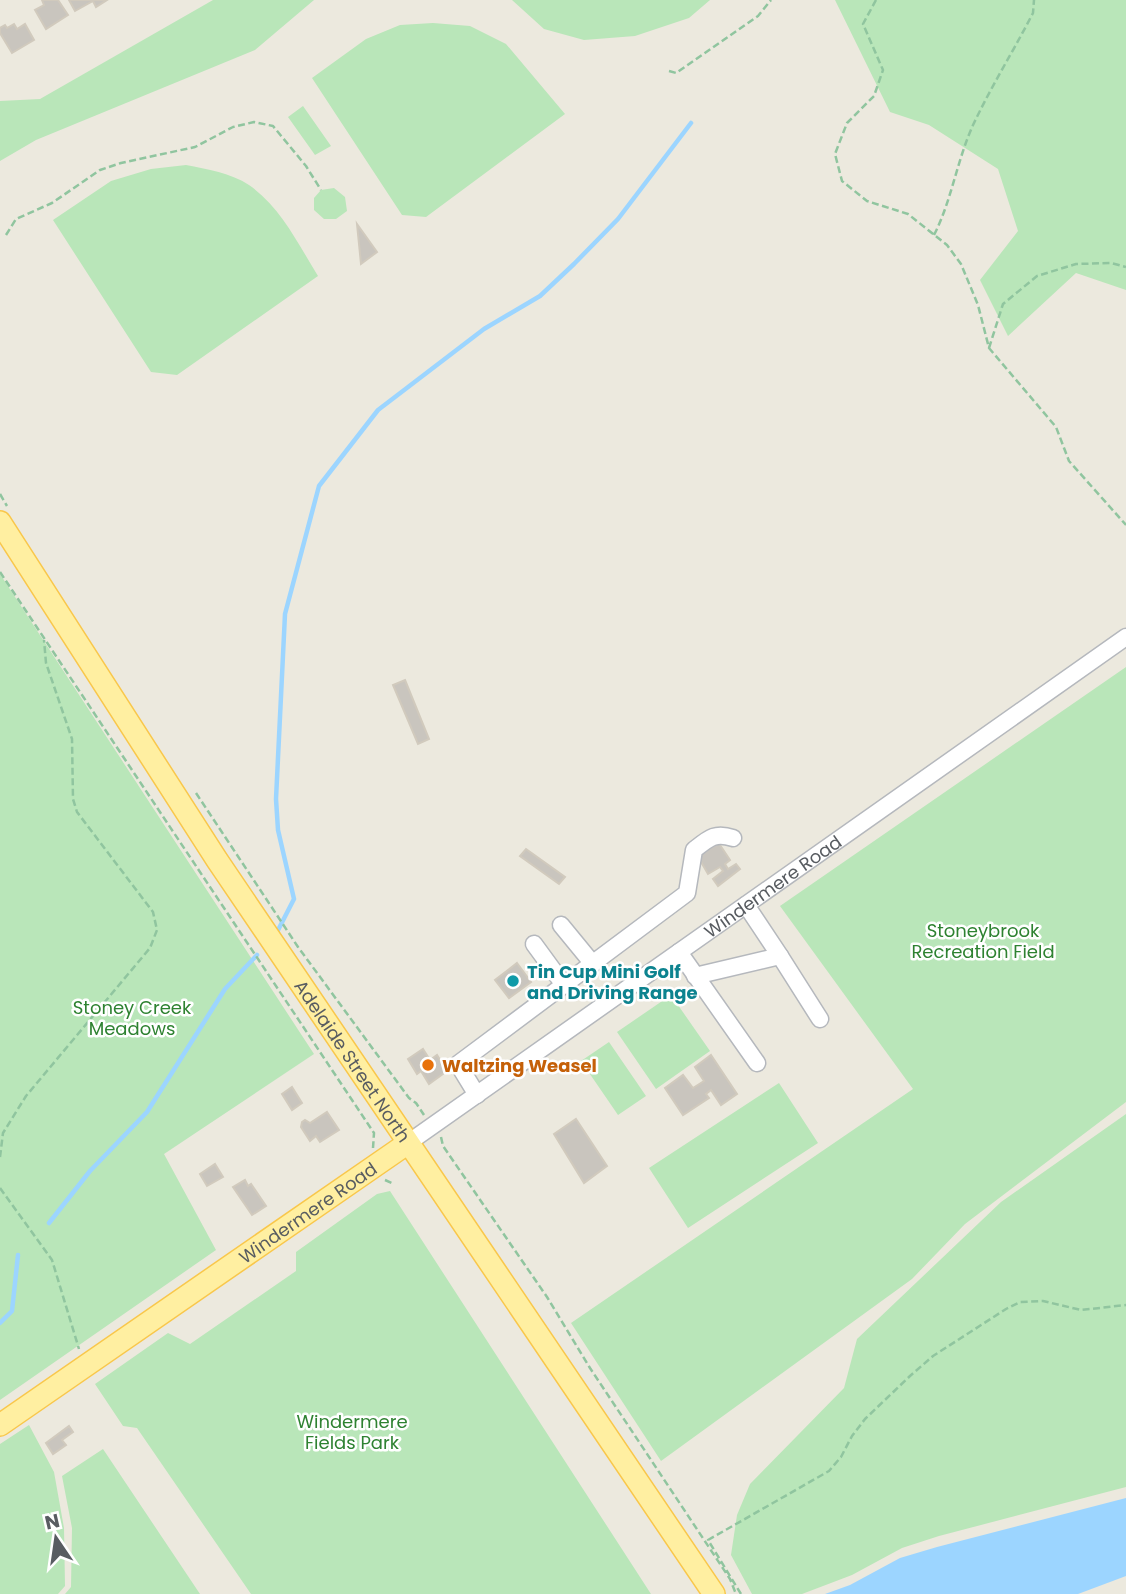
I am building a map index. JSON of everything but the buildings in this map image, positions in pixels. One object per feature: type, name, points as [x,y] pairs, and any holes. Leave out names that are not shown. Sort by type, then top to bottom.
[{"type":"main road","name":"Adelaide Street North","points":[[7,519],[217,860],[714,1594]]},
{"type":"main road","name":"Windermere Road","points":[[0,1425],[408,1143]]},
{"type":"street","name":"Windermere Road","points":[[408,1143],[1126,637]]},
{"type":"street","points":[[477,1095],[458,1064],[687,893],[694,850],[707,839],[721,834],[733,838]]},
{"type":"street","points":[[746,905],[820,1019]]},
{"type":"street","points":[[561,925],[593,964]]},
{"type":"street","points":[[534,944],[564,985]]},
{"type":"street","points":[[678,952],[757,1063]]},
{"type":"street","points":[[695,975],[780,956]]},
{"type":"path","points":[[669,71],[676,73],[697,59],[758,16],[771,0]]},
{"type":"path","points":[[876,0],[863,24],[883,70],[874,96],[847,123],[835,154],[842,181],[867,201],[908,214],[947,245],[961,264],[978,305],[989,348],[1056,427],[1069,461],[1126,525]]},
{"type":"path","points":[[934,235],[945,214],[955,174],[973,124],[1033,13],[1034,0]]},
{"type":"path","points":[[6,235],[16,219],[52,203],[100,170],[195,147],[233,127],[254,122],[272,126],[306,166],[321,190]]},
{"type":"path","points":[[989,348],[1003,304],[1037,276],[1076,264],[1111,263],[1126,267]]},
{"type":"path","points":[[0,494],[7,519]]},
{"type":"path","points":[[0,572],[374,1133],[372,1151]]},
{"type":"path","points":[[0,1157],[3,1133],[26,1096],[150,948],[157,930],[153,912],[77,812],[73,799],[72,739],[46,663],[44,638]]},
{"type":"path","points":[[194,790],[298,947],[443,1140],[443,1146],[547,1297],[590,1368],[730,1579],[736,1594]]},
{"type":"path","points":[[0,1188],[52,1260],[82,1358]]},
{"type":"path","points":[[741,1594],[708,1540],[829,1471],[865,1419],[933,1356],[1020,1302],[1043,1301],[1081,1310],[1126,1305]]},
{"type":"green space","points":[[213,0],[314,0],[255,50],[36,140],[0,161],[0,101],[40,99]]},
{"type":"green space","points":[[512,0],[710,0],[689,18],[635,36],[584,40],[544,29]]},
{"type":"green space","points":[[835,0],[1126,0],[1126,290],[1076,273],[1008,336],[980,280],[1018,231],[998,169],[929,125],[890,112]]},
{"type":"green space","points":[[433,23],[470,26],[506,44],[565,114],[426,217],[402,215],[312,78],[366,39],[400,25]]},
{"type":"green space","points":[[303,106],[331,146],[315,155],[288,117]]},
{"type":"green space","points":[[186,165],[235,177],[260,194],[288,227],[318,276],[177,375],[151,372],[53,220],[111,181],[151,169]]},
{"type":"green space","points":[[334,188],[345,197],[347,211],[336,219],[324,219],[314,210],[314,198],[321,190]]},
{"type":"green space","name":"Stoney Creek Meadows","points":[[0,574],[314,1054],[164,1154],[216,1250],[0,1400]]},
{"type":"green space","name":"Stoneybrook Recreation Field","points":[[1126,667],[1126,1102],[965,1224],[912,1279],[661,1461],[571,1323],[913,1089],[780,906]]},
{"type":"green space","points":[[671,995],[710,1051],[656,1089],[617,1032]]},
{"type":"green space","points":[[609,1042],[646,1096],[618,1115],[581,1061]]},
{"type":"green space","points":[[779,1083],[818,1143],[688,1228],[649,1168]]},
{"type":"green space","points":[[1126,1114],[1126,1487],[902,1548],[852,1575],[802,1594],[752,1594],[731,1555],[737,1515],[750,1484],[844,1388],[857,1339],[1001,1202]]},
{"type":"green space","name":"Windermere Fields Park","points":[[390,1191],[651,1594],[251,1594],[137,1428],[123,1426],[95,1384],[168,1333],[190,1344],[296,1271],[296,1252],[377,1194]]},
{"type":"green space","points":[[29,1425],[54,1472],[64,1528],[65,1586],[58,1594],[0,1594],[0,1444]]},
{"type":"green space","points":[[103,1449],[200,1594],[65,1594],[71,1587],[72,1528],[62,1476]]},
{"type":"water","points":[[1126,1498],[1126,1576],[1078,1594],[825,1594],[850,1585],[900,1558]]},
{"type":"waterway","points":[[275,936],[294,899],[278,830],[276,799],[285,614],[319,486],[378,410],[484,329],[540,296],[574,264],[618,219],[691,123]]},
{"type":"waterway","points":[[49,1223],[90,1171],[147,1112],[225,989],[257,955]]},
{"type":"waterway","points":[[0,1323],[12,1311],[18,1255]]},
{"type":"place","name":"Tin Cup Mini Golf and Driving Range","points":[[513,981]]},
{"type":"place","name":"Waltzing Weasel","points":[[428,1065]]}]
